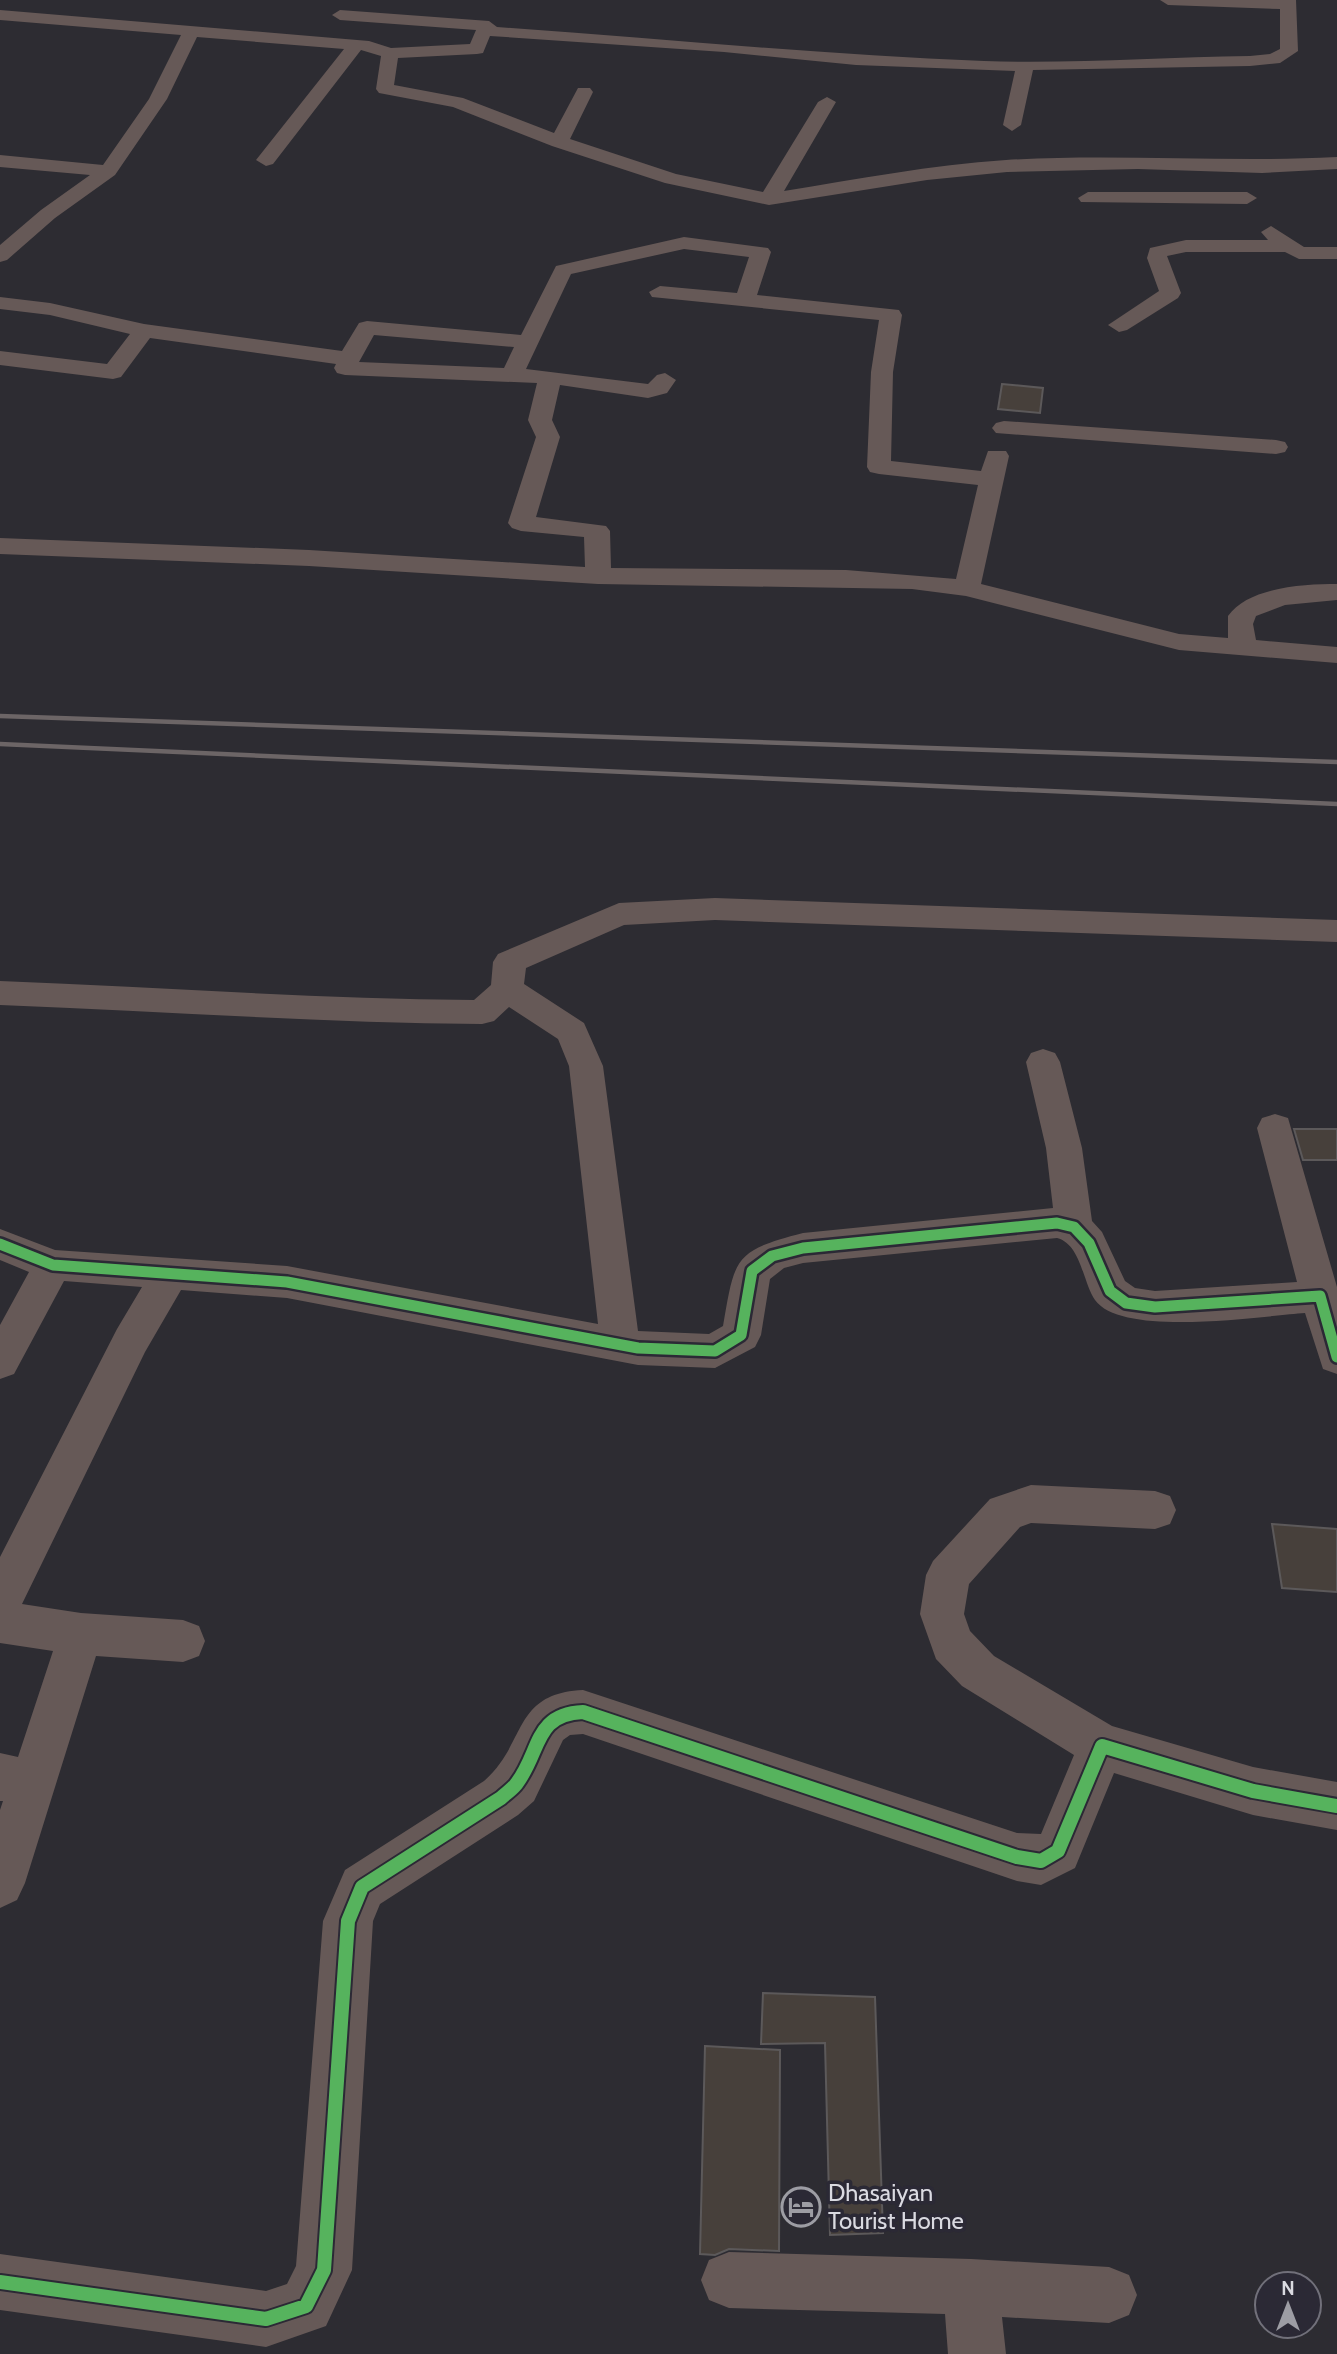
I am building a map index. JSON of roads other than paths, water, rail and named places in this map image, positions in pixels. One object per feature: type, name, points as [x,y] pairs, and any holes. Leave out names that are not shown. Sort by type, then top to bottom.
[{"type":"street","points":[[0,15],[327,41],[390,53],[477,49],[484,31],[724,47],[856,60],[1025,66],[1274,59],[1289,51],[1288,2],[1168,0]]},
{"type":"street","points":[[327,41],[342,7],[489,26]]},
{"type":"street","points":[[0,256],[48,214],[108,171],[158,99],[192,30]]},
{"type":"street","points":[[266,160],[356,45]]},
{"type":"street","points":[[390,53],[385,89],[457,102],[559,142],[672,179],[769,199],[927,174],[1007,166],[1138,163],[1262,167],[1337,163]]},
{"type":"street","points":[[1012,125],[1025,66]]},
{"type":"street","points":[[559,142],[584,92]]},
{"type":"street","points":[[769,199],[827,102]]},
{"type":"street","points":[[0,161],[108,171]]},
{"type":"street","points":[[1262,167],[1241,209],[1299,253],[1337,253]]},
{"type":"street","points":[[1088,198],[1247,198]]},
{"type":"street","points":[[512,375],[563,270],[684,243],[761,252],[745,300]]},
{"type":"street","points":[[1119,325],[1170,293],[1157,252],[1186,246],[1290,246]]},
{"type":"street","points":[[660,292],[891,315],[882,372],[878,467],[992,479]]},
{"type":"street","points":[[0,303],[50,309],[144,331],[349,359]]},
{"type":"street","points":[[528,342],[367,328],[345,368],[550,377],[648,391],[659,388],[665,380]]},
{"type":"street","points":[[0,358],[113,372],[144,331]]},
{"type":"street","points":[[550,377],[540,420],[548,438],[522,523],[597,531],[598,576]]},
{"type":"street","points":[[967,588],[1005,421],[1276,447]]},
{"type":"street","points":[[0,546],[309,558],[598,576],[846,578],[967,588],[1179,642],[1337,655]]},
{"type":"street","points":[[1245,649],[1238,623],[1241,614],[1256,604],[1337,592]]},
{"type":"street","points":[[0,993],[196,1000],[349,1011],[482,1012],[507,989],[510,962],[619,914],[715,909],[1337,931]]},
{"type":"street","points":[[507,989],[572,1031],[586,1066],[620,1344]]},
{"type":"street","points":[[1043,1062],[1064,1148],[1073,1227]]},
{"type":"street","points":[[1275,1128],[1337,1357]]},
{"type":"street","points":[[0,1244],[52,1265],[288,1282],[620,1344],[715,1351],[741,1335],[752,1271],[772,1256],[803,1248],[1044,1224],[1057,1223],[1073,1227],[1089,1243],[1110,1292],[1126,1303],[1155,1307],[1320,1296]]},
{"type":"street","points":[[0,1362],[52,1265]]},
{"type":"street","points":[[0,1602],[131,1341],[170,1274]]},
{"type":"street","points":[[1155,1510],[1031,1504],[1005,1513],[948,1575],[942,1614],[952,1644],[978,1671],[1102,1746],[1253,1791],[1337,1806]]},
{"type":"street","points":[[0,1622],[81,1634],[183,1641]]},
{"type":"street","points":[[0,1883],[17,1780],[81,1634]]},
{"type":"street","points":[[0,2282],[266,2319],[306,2306],[324,2270],[348,1921],[362,1887],[517,1784],[547,1724],[563,1713],[583,1712],[1017,1857],[1041,1861],[1058,1851],[1102,1746]]},
{"type":"street","points":[[729,2280],[971,2287],[1110,2295]]},
{"type":"street","points":[[971,2287],[977,2354]]},
{"type":"railway","points":[[0,716],[1337,762]]},
{"type":"railway","points":[[0,744],[1337,804]]},
{"type":"place","name":"Dhasaiyan Tourist Home","points":[[801,2207]]}]
